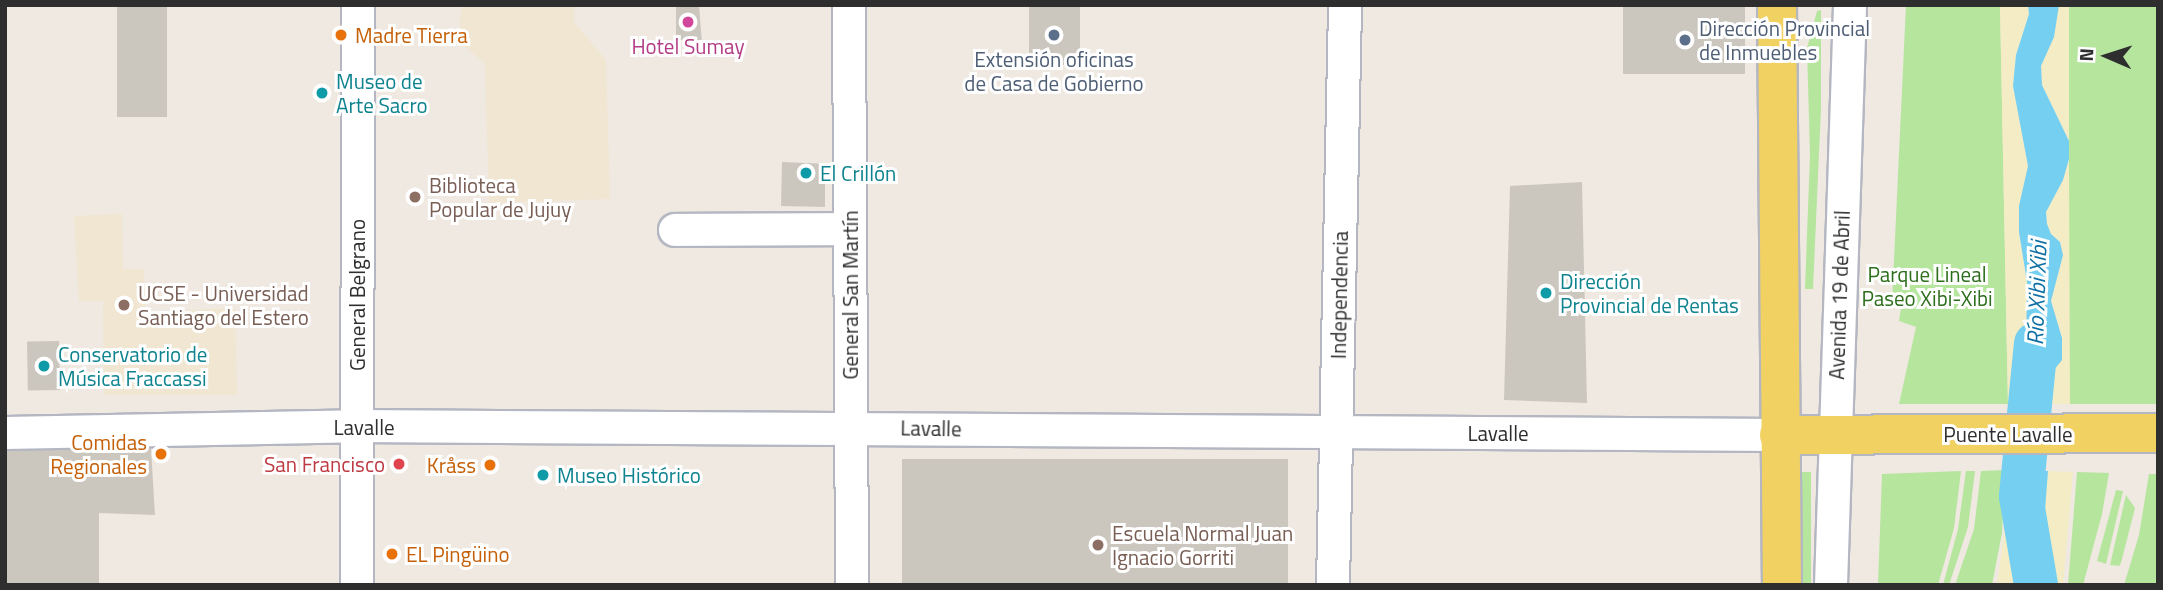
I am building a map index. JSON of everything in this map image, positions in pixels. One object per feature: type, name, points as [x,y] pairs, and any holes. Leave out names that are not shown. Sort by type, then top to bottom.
[{"type":"main road","points":[[1777,5],[1782,585]]},
{"type":"main road","name":"Puente Lavalle","points":[[1846,434],[2158,433]]},
{"type":"main road","name":"Lavalle","points":[[1779,435],[1846,434]]},
{"type":"street","name":"General Belgrano","points":[[357,585],[358,5]]},
{"type":"street","name":"General San Martín","points":[[849,5],[852,585]]},
{"type":"street","name":"Independencia","points":[[1333,585],[1345,5]]},
{"type":"street","points":[[1777,47],[1797,5]]},
{"type":"street","name":"Avenida 19 de Abril","points":[[1831,585],[1846,434],[1850,5]]},
{"type":"street","points":[[675,230],[850,229]]},
{"type":"street","name":"Lavalle","points":[[5,433],[356,426],[1779,435]]},
{"type":"shaded area","points":[[461,5],[575,5],[574,22],[606,60],[610,199],[489,203],[485,64],[459,41]]},
{"type":"shaded area","name":"UCSE - Universidad Santiago del Estero","points":[[122,214],[123,269],[144,269],[145,312],[235,308],[237,395],[104,395],[103,301],[79,301],[74,216]]},
{"type":"green space","name":"Parque Lineal Paseo Xibi-Xibi","points":[[1906,5],[2000,5],[2008,404],[1899,404],[1916,327],[1899,321],[1901,308],[1892,302]]},
{"type":"green space","points":[[2069,5],[2158,5],[2158,404],[2069,404]]},
{"type":"green space","points":[[1821,10],[1821,108],[1813,289],[1805,289],[1810,155],[1807,48],[1817,11]]},
{"type":"green space","points":[[2005,470],[2002,533],[1992,585],[1955,585],[1974,529],[1981,471]]},
{"type":"green space","points":[[1961,471],[1954,528],[1938,585],[1878,585],[1882,474]]},
{"type":"green space","points":[[1966,471],[1975,471],[1968,527],[1949,585],[1943,585],[1958,529]]},
{"type":"green space","points":[[1800,472],[1811,472],[1811,585],[1800,585]]},
{"type":"green space","points":[[2077,472],[2109,473],[2102,514],[2083,585],[2068,585]]},
{"type":"green space","points":[[2149,474],[2158,474],[2158,585],[2124,585],[2139,535]]},
{"type":"green space","points":[[2116,490],[2123,491],[2106,564],[2097,561]]},
{"type":"green space","points":[[2126,495],[2135,508],[2121,563],[2119,566],[2110,565]]},
{"type":"sand","points":[[2000,5],[2028,5],[2029,14],[2016,55],[2013,86],[2028,166],[2019,207],[2019,232],[2027,282],[2026,358],[2020,404],[2008,404]]},
{"type":"sand","points":[[2059,5],[2069,5],[2069,141],[2042,85],[2041,66]]},
{"type":"sand","points":[[2069,159],[2070,404],[2048,404],[2054,369],[2062,360],[2062,338],[2051,301],[2063,255],[2060,242],[2051,234],[2047,224],[2046,212],[2063,180]]},
{"type":"sand","points":[[2048,471],[2073,472],[2063,585],[2048,585],[2044,512]]},
{"type":"sand","points":[[2008,504],[2014,527],[2014,585],[1997,585]]},
{"type":"water","points":[[2028,5],[2059,5],[2054,37],[2041,66],[2042,85],[2069,141],[2069,159],[2063,180],[2046,212],[2047,224],[2051,234],[2060,242],[2063,255],[2051,301],[2062,338],[2062,360],[2054,370],[2048,404],[2020,404],[2026,358],[2027,282],[2019,232],[2019,206],[2028,166],[2013,86],[2016,55],[2029,14]]},
{"type":"water","points":[[2009,470],[2048,471],[2044,523],[2048,585],[2014,585],[2014,527],[2008,504]]},
{"type":"building","points":[[117,5],[167,5],[167,117],[117,117]]},
{"type":"building","name":"Hotel Sumay","points":[[676,5],[699,5],[702,44],[676,39]]},
{"type":"building","name":"Extensión oficinas de Casa de Gobierno","points":[[1029,5],[1080,5],[1080,65],[1029,65]]},
{"type":"building","name":"Dirección Provincial de Inmuebles","points":[[1623,5],[1745,5],[1745,74],[1623,74]]},
{"type":"building","name":"El Crillón","points":[[782,162],[831,164],[830,182],[825,182],[825,207],[781,206]]},
{"type":"building","name":"Dirección Provincial de Rentas","points":[[1582,182],[1587,403],[1504,400],[1510,186]]},
{"type":"building","name":"Conservatorio de Música Fraccassi","points":[[59,341],[60,390],[28,391],[27,342]]},
{"type":"building","points":[[151,448],[155,515],[99,513],[99,585],[5,585],[5,451]]},
{"type":"building","name":"Escuela Normal Juan Ignacio Gorriti","points":[[902,459],[1288,459],[1288,585],[902,585]]},
{"type":"waterway","name":"Río Xibi Xibi","points":[[2036,344],[2021,496],[2036,585]]},
{"type":"place","name":"Hotel Sumay","points":[[688,22]]},
{"type":"place","name":"Madre Tierra","points":[[341,35]]},
{"type":"place","name":"Extensión oficinas de Casa de Gobierno","points":[[1054,35]]},
{"type":"place","name":"Dirección Provincial de Inmuebles","points":[[1685,40]]},
{"type":"place","name":"Museo de Arte Sacro","points":[[322,93]]},
{"type":"place","name":"El Crillón","points":[[806,173]]},
{"type":"place","name":"Biblioteca Popular de Jujuy","points":[[415,197]]},
{"type":"place","name":"Dirección Provincial de Rentas","points":[[1546,293]]},
{"type":"place","name":"UCSE - Universidad Santiago del Estero","points":[[124,305]]},
{"type":"place","name":"Conservatorio de Música Fraccassi","points":[[44,366]]},
{"type":"place","name":"Comidas Regionales","points":[[161,454]]},
{"type":"place","name":"San Francisco","points":[[399,464]]},
{"type":"place","name":"Kråss","points":[[490,465]]},
{"type":"place","name":"Museo Histórico","points":[[543,475]]},
{"type":"place","name":"Escuela Normal Juan Ignacio Gorriti","points":[[1098,545]]},
{"type":"place","name":"EL Pingüino","points":[[392,554]]}]
